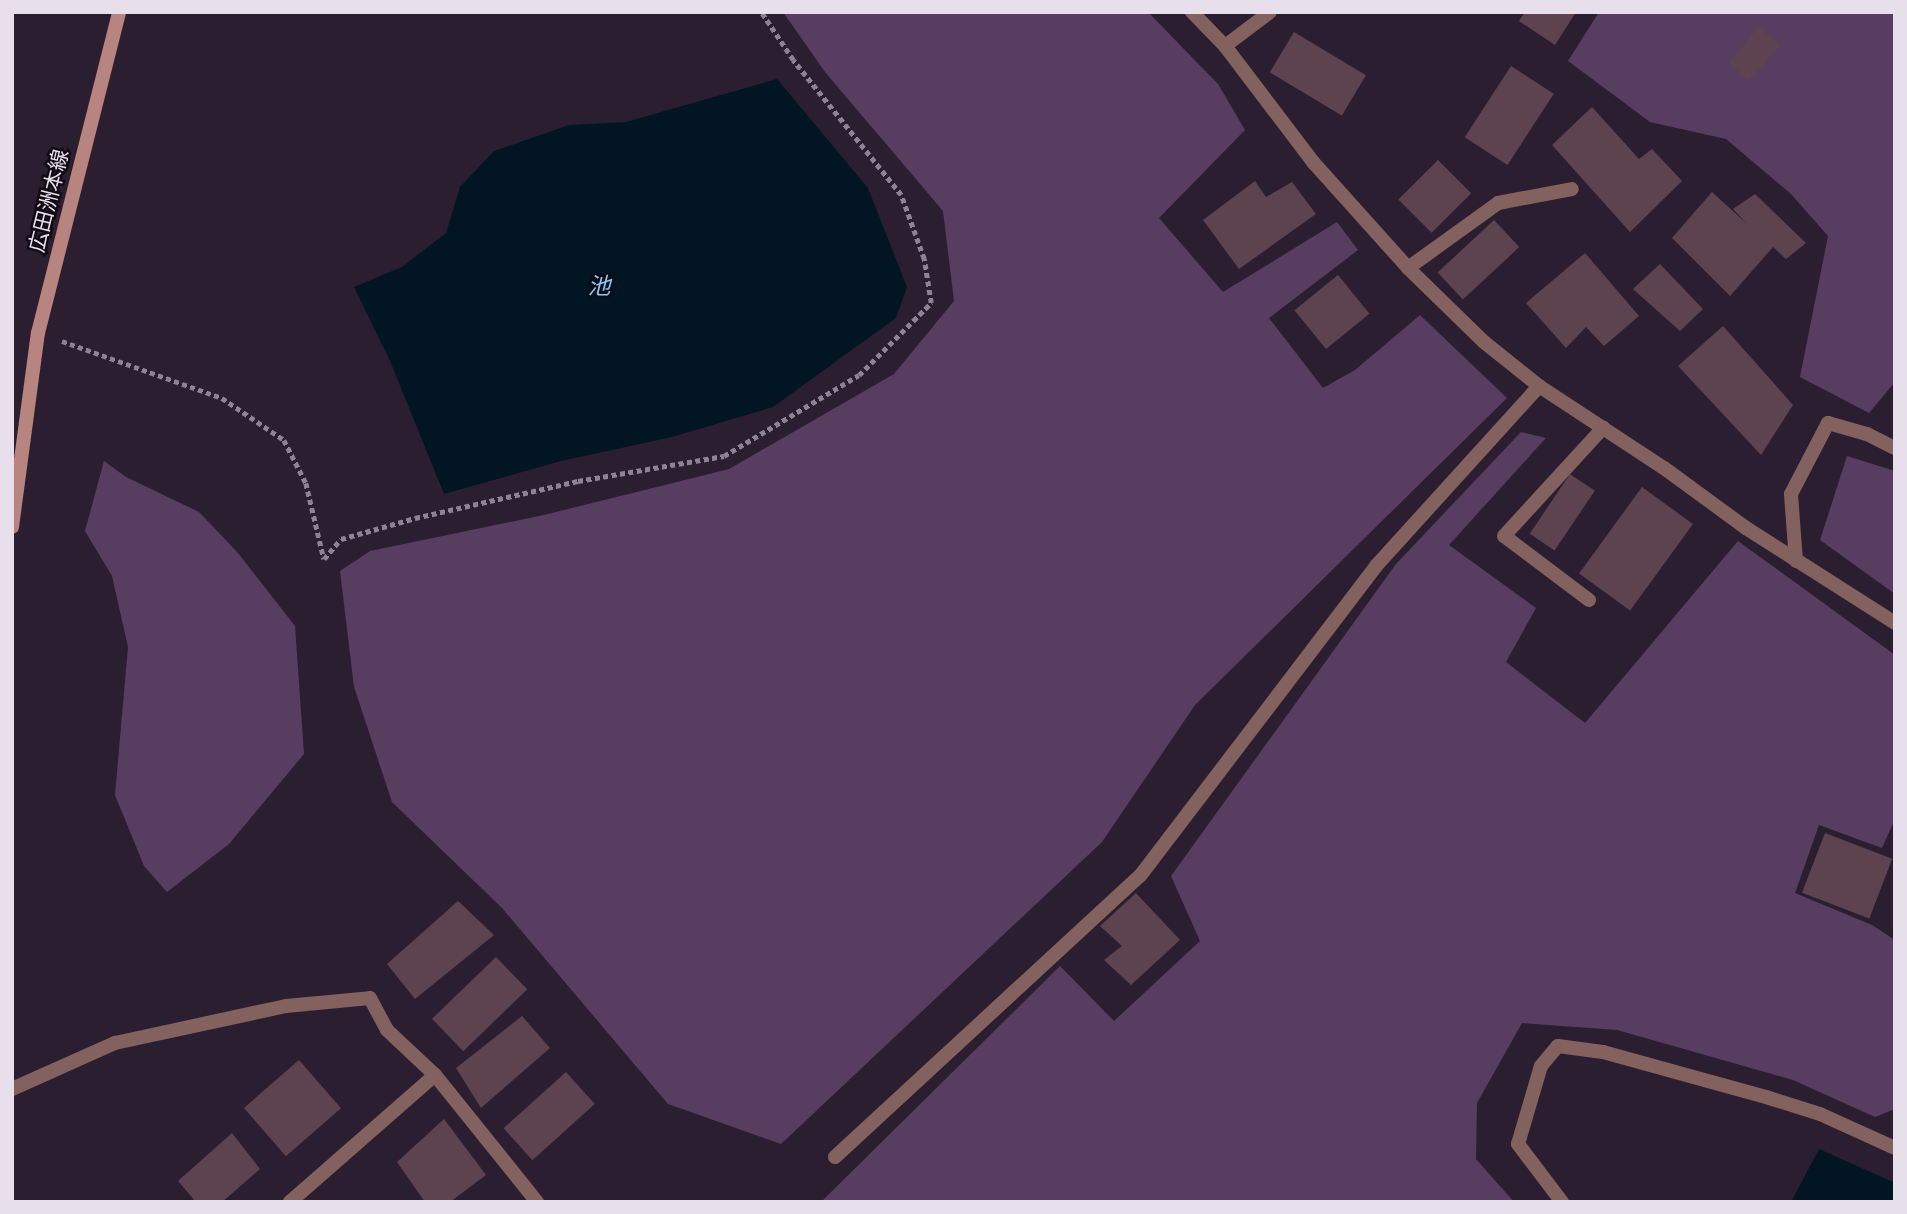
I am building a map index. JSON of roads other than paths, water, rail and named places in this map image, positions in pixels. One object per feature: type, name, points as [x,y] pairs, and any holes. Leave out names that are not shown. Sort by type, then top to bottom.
[{"type":"main road","name":"広田洲本線","points":[[12,527],[38,333],[119,12]]},
{"type":"street","points":[[1192,12],[1225,46],[1312,162],[1408,268],[1484,342],[1539,386],[1796,561],[1895,623]]},
{"type":"street","points":[[1225,46],[1270,12]]},
{"type":"street","points":[[1408,268],[1498,203],[1572,189]]},
{"type":"street","points":[[835,1157],[1140,876],[1376,566],[1539,386]]},
{"type":"street","points":[[1796,561],[1791,494],[1828,423],[1867,434],[1895,448]]},
{"type":"street","points":[[1589,600],[1504,536],[1603,428]]},
{"type":"street","points":[[12,1089],[116,1043],[286,1006],[370,998],[387,1030],[435,1076],[537,1202]]},
{"type":"street","points":[[1562,1202],[1518,1144],[1541,1066],[1558,1046],[1603,1052],[1777,1100],[1820,1114],[1895,1148]]},
{"type":"street","points":[[290,1202],[435,1076]]},
{"type":"water","name":"池","points":[[777,79],[868,188],[907,287],[896,318],[773,407],[672,437],[561,461],[444,494],[390,361],[354,287],[402,267],[446,233],[460,187],[494,151],[569,125],[626,122]]},
{"type":"water","points":[[1819,1149],[1895,1183],[1895,1202],[1791,1202]]}]
